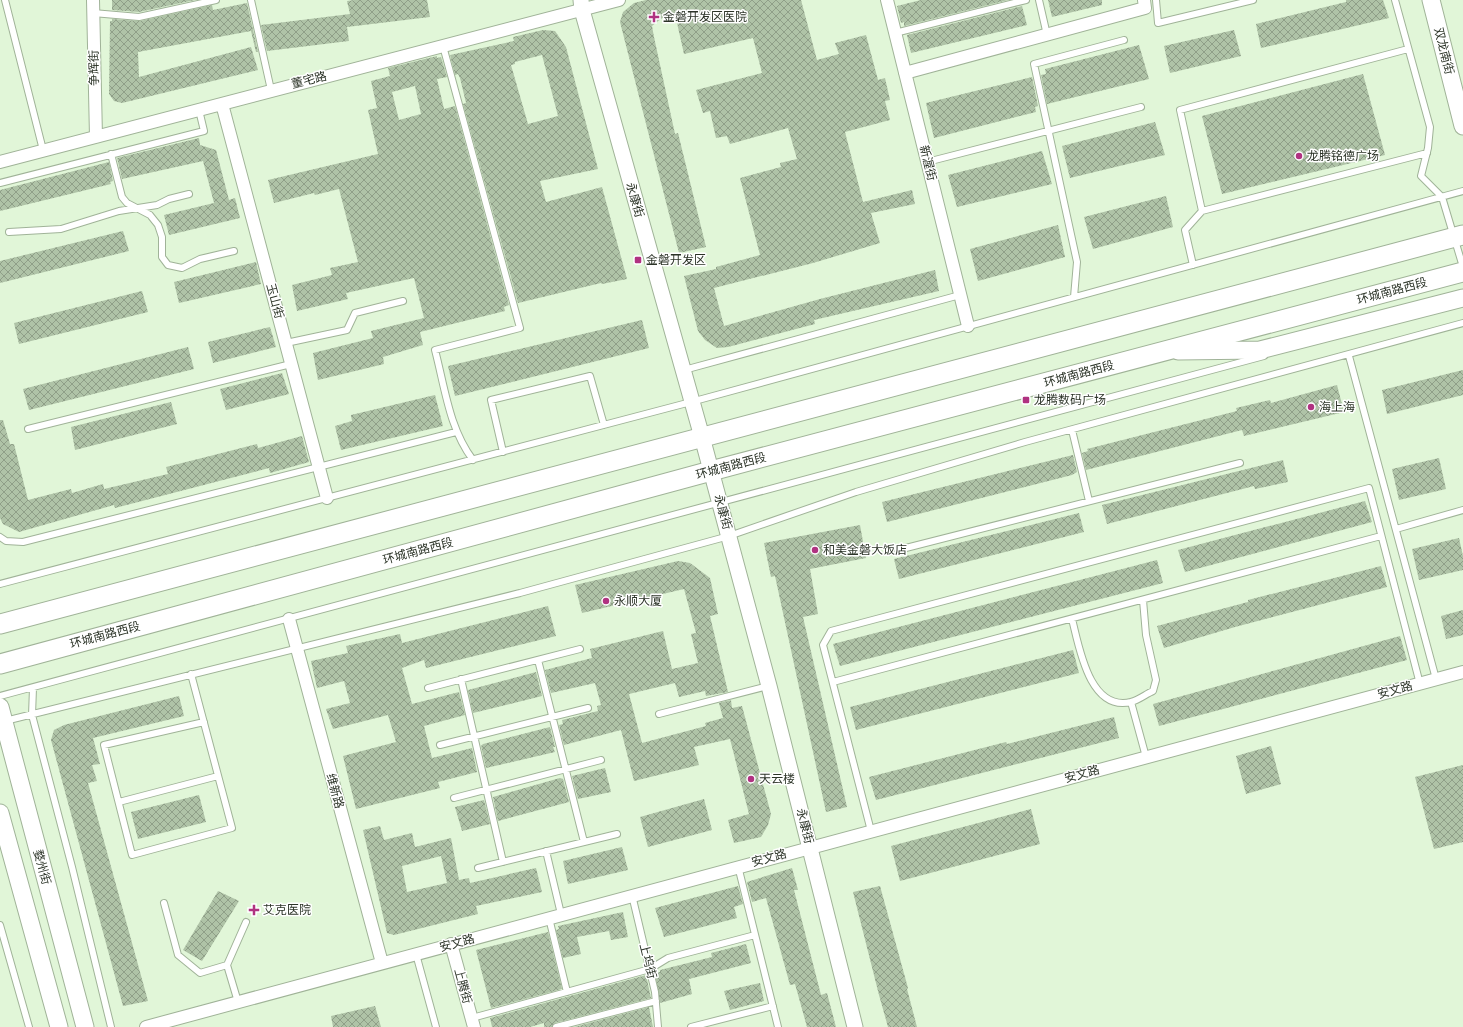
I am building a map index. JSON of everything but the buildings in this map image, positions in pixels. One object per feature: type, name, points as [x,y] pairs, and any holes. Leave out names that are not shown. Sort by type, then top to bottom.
[{"type":"main road","name":"双龙南街","points":[[1431,0],[1463,126]]},
{"type":"main road","points":[[0,624],[1458,236]]},
{"type":"main road","name":"环城南路西段","points":[[0,664],[711,471],[1463,272]]},
{"type":"main road","points":[[1168,351],[1260,350],[1463,298]]},
{"type":"main road","name":"婺州街","points":[[2,714],[85,1027]]},
{"type":"main road","points":[[0,813],[59,1027]]},
{"type":"street","name":"争辉街","points":[[93,0],[96,137]]},
{"type":"street","name":"董宅路","points":[[0,162],[443,46],[581,5],[619,0]]},
{"type":"street","name":"新渥街","points":[[888,0],[968,326]]},
{"type":"street","points":[[905,74],[1145,8],[1144,0]]},
{"type":"street","name":"永康街","points":[[581,5],[720,502],[769,686],[855,1027]]},
{"type":"street","name":"玉山街","points":[[222,104],[327,498]]},
{"type":"street","name":"维新路","points":[[289,619],[382,963]]},
{"type":"street","name":"安文路","points":[[146,1027],[176,1023],[238,1002],[738,866],[1463,672]]},
{"type":"street","name":"上腾街","points":[[451,944],[473,1022]]},
{"type":"lane","points":[[5,0],[43,150]]},
{"type":"lane","points":[[93,13],[139,17],[216,0]]},
{"type":"lane","points":[[251,0],[271,90]]},
{"type":"lane","points":[[895,33],[1026,0]]},
{"type":"lane","points":[[1039,0],[1047,35]]},
{"type":"lane","points":[[1156,0],[1158,23],[1253,0]]},
{"type":"lane","points":[[1395,0],[1430,127],[1427,153],[1421,176],[1442,197],[1458,236],[1463,267]]},
{"type":"lane","points":[[1074,297],[1077,262],[1034,64],[1124,40]]},
{"type":"lane","points":[[443,46],[520,328],[435,350],[456,432],[462,445],[473,460]]},
{"type":"lane","points":[[1202,211],[1180,110],[1408,49]]},
{"type":"lane","points":[[927,162],[1141,107]]},
{"type":"lane","points":[[0,183],[204,131],[199,110]]},
{"type":"lane","points":[[1193,265],[1185,230],[1202,211],[1427,153]]},
{"type":"lane","points":[[111,154],[122,197],[127,203],[150,215],[158,225],[162,237],[162,257],[168,265],[182,268],[200,259],[234,251]]},
{"type":"lane","points":[[0,584],[691,402],[1463,191]]},
{"type":"lane","points":[[9,232],[61,229],[119,211],[157,205],[169,199],[189,194]]},
{"type":"lane","points":[[682,370],[960,294]]},
{"type":"lane","points":[[286,343],[347,330],[355,314],[403,301]]},
{"type":"lane","points":[[0,696],[1463,303]]},
{"type":"lane","points":[[2,714],[32,715],[191,674],[520,594],[729,536],[856,492],[1072,430],[1463,324]]},
{"type":"lane","points":[[1349,356],[1436,679]]},
{"type":"lane","points":[[28,429],[291,364]]},
{"type":"lane","points":[[503,452],[491,400],[590,376],[604,425]]},
{"type":"lane","points":[[1072,430],[1089,501]]},
{"type":"lane","points":[[0,537],[6,541],[23,542],[456,432]]},
{"type":"lane","points":[[898,550],[1240,463]]},
{"type":"lane","points":[[871,831],[823,645],[830,631],[1369,488],[1420,684]]},
{"type":"lane","points":[[1396,529],[1463,510]]},
{"type":"lane","points":[[833,682],[1381,536]]},
{"type":"lane","points":[[1072,619],[1086,672],[1095,686],[1106,698],[1117,702],[1131,702],[1153,690],[1156,680],[1146,635],[1143,600]]},
{"type":"lane","points":[[428,688],[580,649]]},
{"type":"lane","points":[[538,660],[584,842]]},
{"type":"lane","points":[[191,674],[204,722],[232,828],[132,854],[104,746],[204,722]]},
{"type":"lane","points":[[461,680],[503,862]]},
{"type":"lane","points":[[660,714],[769,686]]},
{"type":"lane","points":[[33,688],[32,715],[72,867],[110,1027]]},
{"type":"lane","points":[[1131,702],[1146,757]]},
{"type":"lane","points":[[440,745],[588,708]]},
{"type":"lane","points":[[454,798],[600,760]]},
{"type":"lane","points":[[119,802],[218,776]]},
{"type":"lane","points":[[478,868],[617,834]]},
{"type":"lane","points":[[546,851],[561,914]]},
{"type":"lane","points":[[738,866],[778,1027]]},
{"type":"lane","name":"上坞街","points":[[632,895],[650,969],[656,1000],[658,1027]]},
{"type":"lane","points":[[164,903],[178,955],[200,973],[226,965]]},
{"type":"lane","points":[[549,918],[567,992]]},
{"type":"lane","points":[[238,1002],[226,965],[246,922]]},
{"type":"lane","points":[[0,924],[29,1027]]},
{"type":"lane","points":[[473,1022],[567,992],[650,969],[668,958],[755,935]]},
{"type":"lane","points":[[416,954],[436,1027]]},
{"type":"lane","points":[[556,1027],[656,1000]]},
{"type":"lane","points":[[692,1027],[773,1006]]},
{"type":"place","name":"金磐开发区医院","points":[[654,17]]},
{"type":"place","name":"龙腾铭德广场","points":[[1299,156]]},
{"type":"place","name":"金磐开发区","points":[[638,260]]},
{"type":"place","name":"龙腾数码广场","points":[[1026,400]]},
{"type":"place","name":"海上海","points":[[1311,407]]},
{"type":"place","name":"和美金磐大饭店","points":[[815,550]]},
{"type":"place","name":"永顺大厦","points":[[606,601]]},
{"type":"place","name":"天云楼","points":[[751,779]]},
{"type":"place","name":"艾克医院","points":[[254,910]]}]
